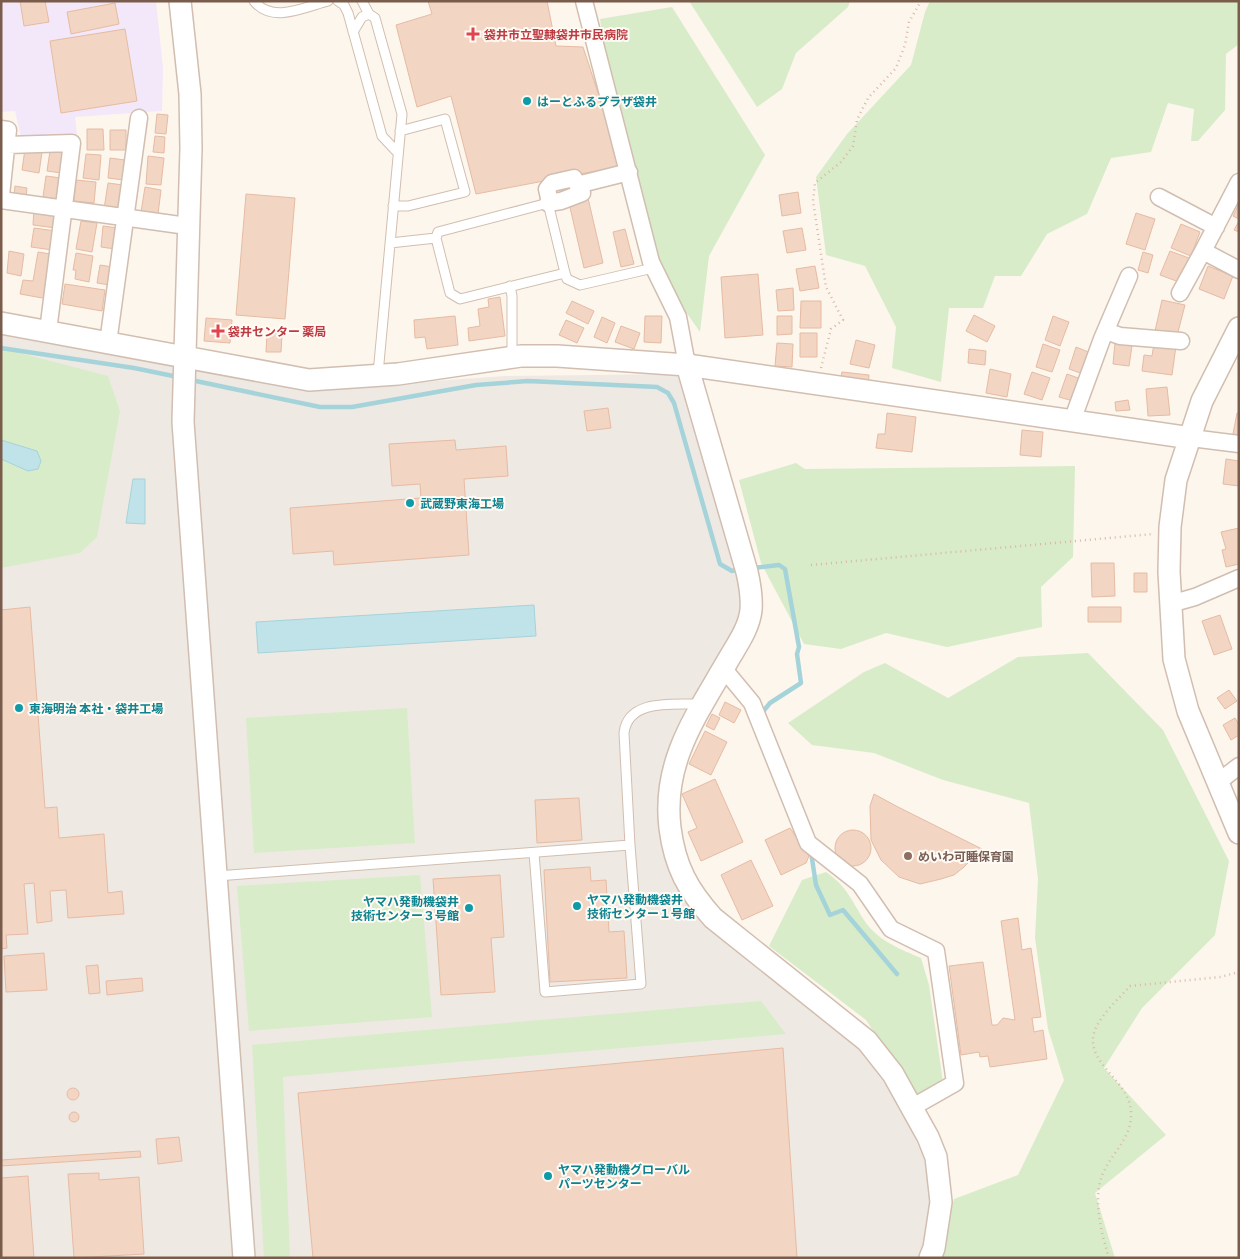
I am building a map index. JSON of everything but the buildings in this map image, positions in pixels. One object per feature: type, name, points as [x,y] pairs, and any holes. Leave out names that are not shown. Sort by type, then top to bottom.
[{"type":"street","points":[[180,1],[190,94],[191,148],[182,422],[244,1258]]},
{"type":"street","points":[[584,1],[653,268],[678,317],[687,365],[751,593],[751,611],[744,632],[687,732],[670,781],[668,811],[672,843],[679,869],[692,895],[713,918],[867,1040],[892,1074],[936,1157],[940,1181],[938,1224],[930,1258]]},
{"type":"street","points":[[108,342],[139,118]]},
{"type":"street","points":[[1,195],[4,137],[72,143],[48,331]]},
{"type":"street","points":[[549,202],[547,189],[552,183],[574,178],[577,184],[580,184],[629,172]]},
{"type":"street","points":[[1180,293],[1239,182]]},
{"type":"street","points":[[1159,197],[1216,227]]},
{"type":"street","points":[[1,200],[187,226]]},
{"type":"street","points":[[1203,251],[1239,270]]},
{"type":"street","points":[[1072,421],[1129,276]]},
{"type":"street","points":[[1,323],[309,380],[339,380],[378,374],[398,374],[512,357],[557,356],[687,365],[1239,444]]},
{"type":"street","points":[[1239,328],[1202,401],[1176,480],[1170,532],[1170,604],[1174,659],[1188,711],[1239,833]]},
{"type":"street","points":[[1106,332],[1120,336],[1181,341]]},
{"type":"street","points":[[1170,604],[1238,580]]},
{"type":"street","points":[[723,668],[752,703],[808,843],[860,884],[891,929],[936,951],[955,1083],[911,1108]]},
{"type":"street","points":[[1217,783],[1239,766]]},
{"type":"lane","points":[[254,1],[266,10],[281,13],[328,1]]},
{"type":"lane","points":[[338,1],[344,5],[353,32],[382,136],[398,153]]},
{"type":"lane","points":[[362,1],[369,14],[375,18],[380,29],[402,114],[378,374]]},
{"type":"lane","points":[[353,32],[362,17],[369,14]]},
{"type":"lane","points":[[393,206],[408,206],[465,192],[445,119],[400,131]]},
{"type":"lane","points":[[565,273],[460,299],[450,293],[436,238],[441,229],[549,202],[567,279],[580,285],[653,268]]},
{"type":"lane","points":[[390,243],[436,238]]},
{"type":"lane","points":[[510,286],[512,296],[512,357]]},
{"type":"lane","points":[[534,853],[545,992],[641,984],[630,845],[625,722],[630,715],[644,708],[703,703]]},
{"type":"lane","points":[[216,876],[630,845]]},
{"type":"path","points":[[818,384],[830,329],[843,320],[826,287],[813,200],[814,183],[841,162],[853,146],[856,120],[868,98],[896,68],[905,45],[909,22],[921,1]]},
{"type":"path","points":[[811,565],[1170,532]]},
{"type":"path","points":[[1109,1258],[1100,1222],[1099,1186],[1106,1168],[1127,1135],[1131,1115],[1129,1098],[1123,1086],[1103,1064],[1094,1046],[1094,1033],[1098,1025],[1130,986],[1220,977],[1239,972]]},
{"type":"shaded area","points":[[1,1],[156,1],[163,68],[162,111],[75,117],[77,135],[22,142],[15,111],[1,112]]},
{"type":"shaded area","points":[[1,334],[190,366],[306,390],[505,376],[680,374],[734,555],[743,601],[741,624],[674,740],[659,791],[664,855],[681,895],[701,920],[852,1041],[899,1102],[929,1170],[929,1238],[920,1258],[1,1258]]},
{"type":"green space","points":[[689,1],[850,1],[848,7],[796,53],[782,89],[757,107]]},
{"type":"green space","points":[[930,1],[1239,1],[1239,44],[1226,54],[1225,110],[1198,141],[1191,141],[1194,109],[1168,103],[1151,152],[1111,158],[1087,214],[1047,234],[1021,276],[995,276],[983,308],[949,308],[941,382],[892,368],[896,327],[865,266],[826,255],[816,177],[847,134],[911,65],[925,12]]},
{"type":"green space","points":[[672,7],[765,155],[709,256],[700,332],[667,285],[638,185],[604,46],[600,19]]},
{"type":"green space","points":[[1,348],[108,376],[120,411],[97,537],[80,553],[1,568]]},
{"type":"green space","points":[[796,463],[805,469],[1075,466],[1073,557],[1041,587],[1042,627],[947,647],[886,633],[841,649],[804,644],[761,563],[739,480]]},
{"type":"green space","points":[[1088,653],[1163,730],[1229,861],[1215,935],[1142,1008],[1104,1068],[1166,1135],[1095,1193],[1115,1258],[937,1258],[954,1199],[1018,1175],[1064,1080],[1048,1029],[1035,938],[1038,879],[1029,803],[943,780],[874,753],[812,745],[788,723],[864,672],[885,663],[948,698],[1018,657]]},
{"type":"green space","points":[[407,708],[415,843],[254,853],[246,718]]},
{"type":"green space","points":[[826,872],[845,889],[866,923],[877,935],[906,952],[921,958],[929,985],[943,1082],[917,1098],[866,1020],[769,946],[802,880]]},
{"type":"green space","points":[[420,875],[432,1017],[249,1031],[237,886]]},
{"type":"green space","points":[[761,1001],[786,1034],[283,1077],[290,1258],[264,1258],[252,1045]]},
{"type":"water","points":[[1,440],[37,451],[41,461],[38,469],[28,471],[1,459]]},
{"type":"water","points":[[133,479],[145,479],[145,524],[126,523]]},
{"type":"water","points":[[534,605],[536,636],[258,653],[256,622]]},
{"type":"waterway","points":[[1,348],[134,368],[178,377]]},
{"type":"waterway","points":[[191,380],[320,407],[352,407],[476,385],[528,381],[657,387],[668,393],[674,403],[720,564],[732,571],[740,569]]},
{"type":"waterway","points":[[753,568],[779,565],[785,569],[799,647],[797,654],[801,683],[770,703],[761,714]]},
{"type":"waterway","points":[[811,852],[816,885],[830,915],[843,910],[897,974]]},
{"type":"place","name":"袋井市立聖隷袋井市民病院","points":[[473,34]]},
{"type":"place","name":"はーとふるプラザ袋井","points":[[527,101]]},
{"type":"place","name":"袋井センター 薬局","points":[[218,331]]},
{"type":"place","name":"武蔵野東海工場","points":[[410,503]]},
{"type":"place","name":"東海明治 本社・袋井工場","points":[[19,708]]},
{"type":"place","name":"めいわ可睡保育園","points":[[908,856]]},
{"type":"place","name":"ヤマハ発動機袋井 技術センター１号館","points":[[577,906]]},
{"type":"place","name":"ヤマハ発動機袋井 技術センター３号館","points":[[469,908]]},
{"type":"place","name":"ヤマハ発動機グローバル パーツセンター","points":[[548,1176]]}]
